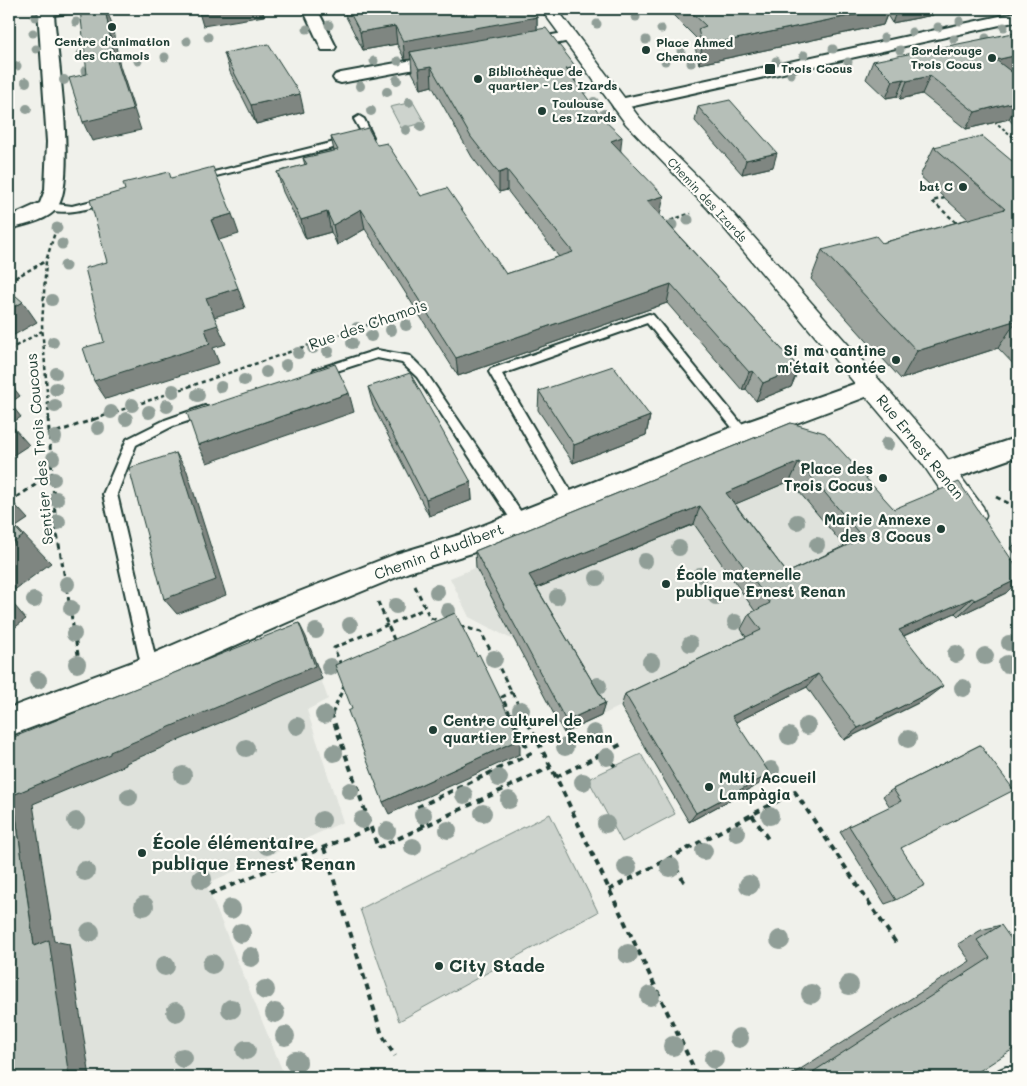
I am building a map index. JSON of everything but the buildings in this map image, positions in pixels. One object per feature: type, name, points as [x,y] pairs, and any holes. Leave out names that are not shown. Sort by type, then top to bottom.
[{"type":"street","points":[[9,223],[24,219],[49,206],[55,194],[56,139],[45,11],[69,9]]},
{"type":"street","points":[[310,9],[328,47]]},
{"type":"street","name":"Chemin des Izards","points":[[549,9],[620,104],[653,144],[715,205],[871,386]]},
{"type":"street","points":[[620,104],[1018,16]]},
{"type":"street","points":[[502,49],[569,37]]},
{"type":"street","points":[[341,78],[464,56]]},
{"type":"street","name":"Chemin d'Audibert","points":[[9,722],[150,669],[278,613],[405,562],[463,544],[743,433],[871,386]]},
{"type":"street","name":"Rue Ernest Renan","points":[[871,386],[944,472],[988,538]]},
{"type":"street","points":[[944,472],[1018,446]]},
{"type":"lane","points":[[189,180],[368,137],[359,119]]},
{"type":"lane","points":[[49,206],[72,209],[118,197]]},
{"type":"lane","points":[[570,502],[495,372],[649,318],[743,433]]},
{"type":"lane","points":[[302,379],[377,354],[406,359],[421,374],[520,522]]},
{"type":"lane","points":[[150,669],[110,494],[131,442],[169,423],[216,407]]},
{"type":"lane","points":[[1006,1077],[1018,1077]]},
{"type":"path","points":[[990,118],[1018,141]]},
{"type":"path","points":[[945,198],[932,202],[963,230]]},
{"type":"path","points":[[659,224],[715,205]]},
{"type":"path","name":"Sentier des Trois Coucous","points":[[72,209],[58,225],[46,261],[42,331],[56,527],[85,694]]},
{"type":"path","points":[[9,281],[46,261]]},
{"type":"path","name":"Rue des Chamois","points":[[48,435],[426,305]]},
{"type":"path","points":[[9,350],[42,331]]},
{"type":"path","points":[[9,502],[52,474]]},
{"type":"path","points":[[405,562],[430,618],[447,623]]},
{"type":"path","points":[[367,577],[397,646]]},
{"type":"path","points":[[344,672],[334,648],[424,608]]},
{"type":"path","points":[[455,625],[481,632],[556,777],[698,1077]]},
{"type":"path","points":[[347,680],[331,712],[378,848],[551,767]]},
{"type":"path","points":[[424,827],[416,808],[530,754],[502,697],[512,692]]},
{"type":"path","points":[[511,734],[518,730]]},
{"type":"path","points":[[556,777],[622,744]]},
{"type":"path","points":[[604,753],[615,766]]},
{"type":"path","points":[[609,890],[795,792],[896,943]]},
{"type":"path","points":[[752,815],[768,839]]},
{"type":"path","points":[[210,894],[371,828]]},
{"type":"path","points":[[324,848],[382,1035],[395,1056]]},
{"type":"path","points":[[670,858],[686,885]]},
{"type":"shaded area","points":[[413,102],[425,123],[401,128],[390,107]]},
{"type":"shaded area","name":"École maternelle publique Ernest Renan","points":[[725,467],[849,491],[850,598],[564,733],[515,641],[469,617],[450,578]]},
{"type":"shaded area","name":"École élémentaire publique Ernest Renan","points":[[306,637],[328,699],[307,710],[343,822],[206,884],[285,1077],[9,1077],[9,758]]},
{"type":"shaded area","points":[[641,754],[675,814],[622,842],[588,779]]},
{"type":"shaded area","name":"City Stade","points":[[550,814],[598,912],[399,1021],[360,909]]},
{"type":"place","name":"Centre d'animation des Chamois","points":[[112,27]]},
{"type":"place","name":"Place Ahmed Chenane","points":[[646,50]]},
{"type":"place","name":"Borderouge Trois Cocus","points":[[992,58]]},
{"type":"place","name":"Trois Cocus","points":[[770,69]]},
{"type":"place","name":"Bibliothèque de quartier - Les Izards","points":[[478,79]]},
{"type":"place","name":"Toulouse Les Izards","points":[[542,111]]},
{"type":"place","name":"bat C","points":[[963,187]]},
{"type":"place","name":"Si ma cantine m'était contée","points":[[896,360]]},
{"type":"place","name":"Place des Trois Cocus","points":[[883,478]]},
{"type":"place","name":"Mairie Annexe des 3 Cocus","points":[[941,529]]},
{"type":"place","name":"École maternelle publique Ernest Renan","points":[[666,584]]},
{"type":"place","name":"Centre culturel de quartier Ernest Renan","points":[[433,730]]},
{"type":"place","name":"Multi Accueil Lampàgia","points":[[709,787]]},
{"type":"place","name":"École élémentaire publique Ernest Renan","points":[[142,853]]},
{"type":"place","name":"City Stade","points":[[439,966]]}]
